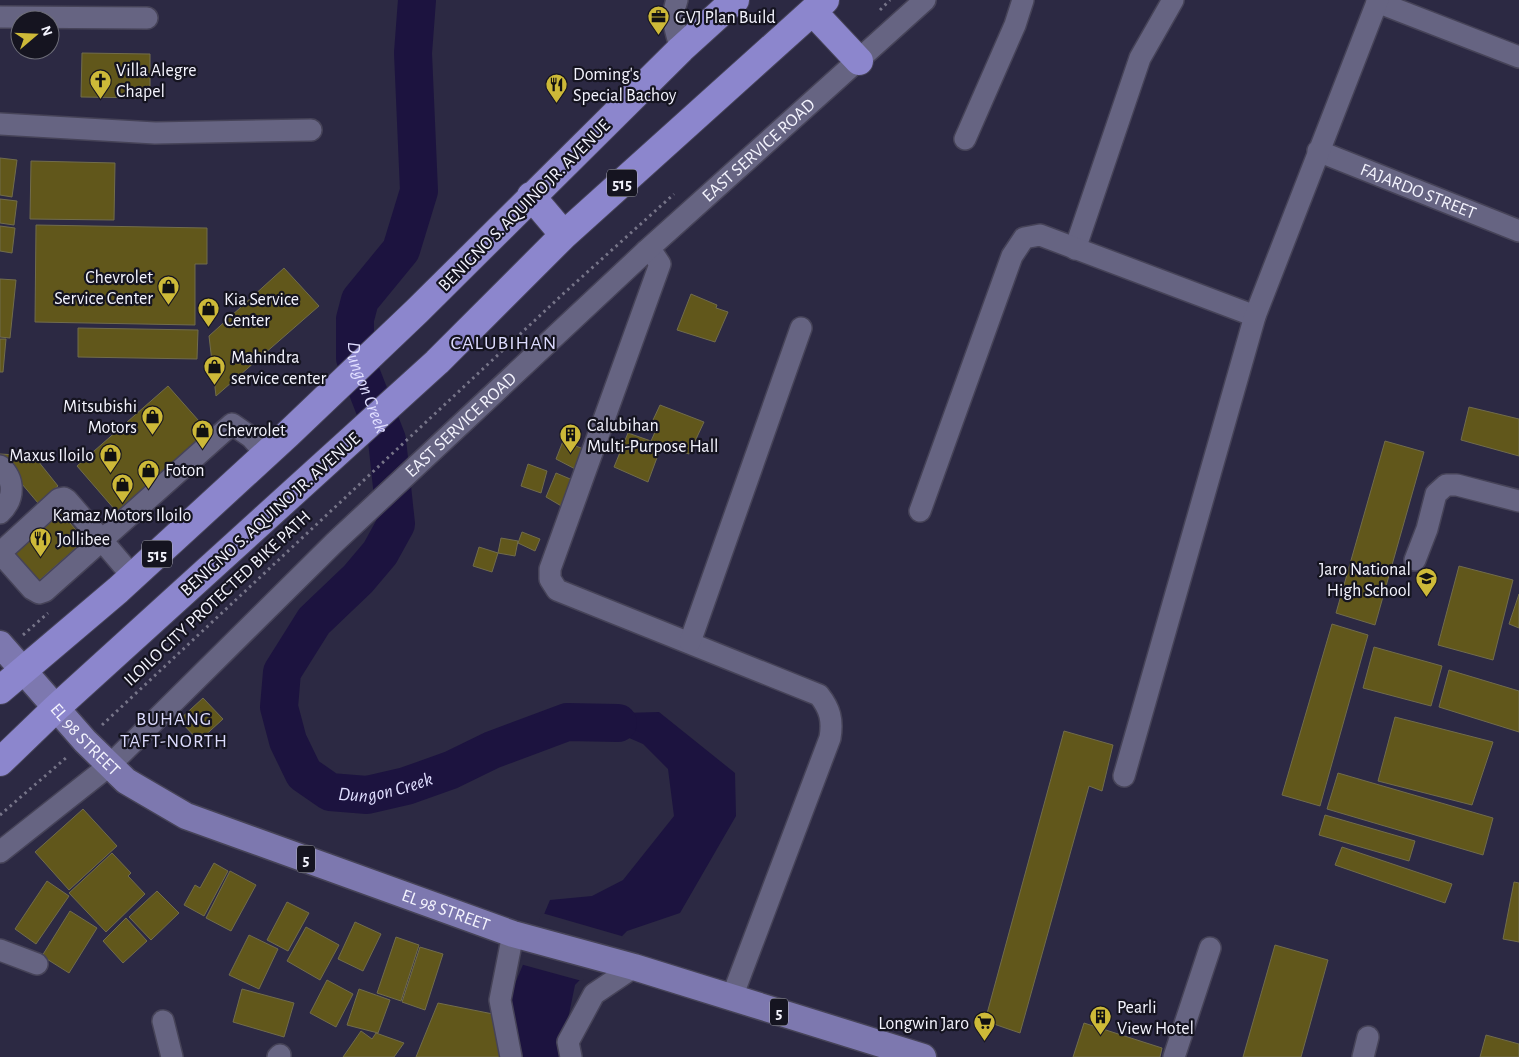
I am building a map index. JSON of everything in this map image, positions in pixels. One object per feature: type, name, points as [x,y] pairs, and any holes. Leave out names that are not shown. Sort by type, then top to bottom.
[{"type":"highway","name":"BENIGNO S. AQUINO JR. AVENUE","points":[[0,690],[133,577],[288,434],[417,311],[681,49],[735,0]]},
{"type":"highway","name":"BENIGNO S. AQUINO JR. AVENUE","points":[[0,762],[56,708],[437,362],[564,235],[819,6]]},
{"type":"highway","points":[[819,6],[859,61]]},
{"type":"highway","points":[[531,196],[564,235]]},
{"type":"main road","name":"EL 98 STREET","points":[[0,644],[85,741],[126,781],[186,816],[513,934],[634,967],[923,1057]]},
{"type":"street","points":[[677,0],[673,11],[673,19],[681,49]]},
{"type":"street","name":"EAST SERVICE ROAD","points":[[0,852],[110,765],[334,544],[646,251],[925,0]]},
{"type":"street","points":[[965,139],[1015,26],[1023,0]]},
{"type":"street","points":[[1075,248],[1140,58],[1173,0]]},
{"type":"street","points":[[1124,776],[1255,316],[1378,1],[1519,57]]},
{"type":"street","points":[[0,17],[147,18]]},
{"type":"street","points":[[0,124],[156,133],[311,130]]},
{"type":"street","name":"FAJARDO STREET","points":[[1318,151],[1519,230]]},
{"type":"street","points":[[920,512],[1012,256],[1024,238],[1040,235],[1255,316]]},
{"type":"street","points":[[646,251],[654,255],[660,264],[550,569],[550,579],[557,590],[819,695],[828,707],[832,722],[830,738],[732,997]]},
{"type":"street","points":[[690,642],[800,328]]},
{"type":"street","points":[[133,577],[101,539],[67,500],[62,497],[0,553],[32,589],[39,594],[45,591],[101,539],[232,424],[251,437],[266,454]]},
{"type":"street","points":[[0,466],[5,470],[12,485],[9,501],[0,513]]},
{"type":"street","points":[[1415,560],[1427,529],[1436,494],[1446,485],[1457,485],[1519,501]]},
{"type":"street","points":[[0,570],[23,596],[32,589]]},
{"type":"street","points":[[511,1057],[500,1000],[513,934]]},
{"type":"street","points":[[1174,1057],[1210,948]]},
{"type":"street","points":[[0,950],[37,964]]},
{"type":"street","points":[[571,1057],[568,1042],[594,994],[634,967]]},
{"type":"street","points":[[163,1021],[172,1057]]},
{"type":"path","name":"ILOILO CITY PROTECTED BIKE PATH","points":[[0,815],[85,741],[452,400]]},
{"type":"shaded area","points":[[659,712],[735,773],[736,816],[680,913],[627,931],[575,985],[563,1043],[565,1057],[521,1057],[507,1003],[550,900],[592,896],[623,880],[674,816],[668,769],[643,744],[606,728],[567,722],[622,713]]},
{"type":"pier","points":[[542,913],[625,937],[582,981],[520,964]]},
{"type":"building","points":[[82,53],[150,54],[150,98],[81,97]]},
{"type":"building","points":[[0,158],[17,160],[12,197],[0,195]]},
{"type":"building","points":[[31,161],[115,163],[114,220],[30,219]]},
{"type":"building","points":[[0,199],[17,201],[14,225],[0,223]]},
{"type":"building","points":[[36,225],[207,228],[207,264],[195,264],[195,325],[35,322]]},
{"type":"building","points":[[0,226],[15,228],[12,253],[0,251]]},
{"type":"building","points":[[284,268],[319,306],[216,396],[209,336]]},
{"type":"building","points":[[0,279],[16,280],[10,338],[0,337]]},
{"type":"building","points":[[691,294],[717,305],[716,308],[728,312],[715,342],[677,330]]},
{"type":"building","points":[[78,328],[198,330],[197,359],[78,357]]},
{"type":"building","points":[[0,339],[6,339],[3,372],[0,372]]},
{"type":"building","points":[[168,386],[214,438],[122,518],[77,466]]},
{"type":"building","points":[[660,405],[704,422],[689,454],[662,444],[648,482],[614,467],[628,433],[651,441],[659,423],[653,420]]},
{"type":"building","points":[[1469,407],[1519,419],[1519,456],[1461,440]]},
{"type":"building","name":"Calubihan Multi-Purpose Hall","points":[[563,441],[586,450],[579,471],[556,459]]},
{"type":"building","points":[[1385,441],[1424,452],[1375,625],[1336,613]]},
{"type":"building","points":[[0,454],[34,456],[58,486],[38,503],[0,458]]},
{"type":"building","points":[[528,464],[547,471],[541,493],[521,486]]},
{"type":"building","points":[[556,473],[575,481],[563,507],[546,497]]},
{"type":"building","points":[[61,513],[85,540],[35,584],[11,557]]},
{"type":"building","points":[[522,532],[540,539],[535,551],[518,543]]},
{"type":"building","points":[[501,538],[518,541],[515,556],[498,553]]},
{"type":"building","points":[[479,547],[498,553],[492,572],[473,566]]},
{"type":"building","points":[[1459,566],[1513,580],[1493,660],[1438,645]]},
{"type":"building","points":[[1519,594],[1519,628],[1509,624]]},
{"type":"building","points":[[1332,624],[1368,635],[1320,806],[1282,795]]},
{"type":"building","points":[[1374,647],[1442,666],[1431,706],[1363,688]]},
{"type":"building","points":[[1449,670],[1519,691],[1519,732],[1439,707]]},
{"type":"building","points":[[203,698],[223,719],[199,741],[179,720]]},
{"type":"building","points":[[1395,717],[1493,742],[1472,805],[1378,781]]},
{"type":"building","points":[[1064,731],[1113,745],[1102,791],[1089,786],[1020,1033],[985,1021]]},
{"type":"building","points":[[1338,773],[1493,818],[1483,855],[1327,809]]},
{"type":"building","points":[[83,809],[117,846],[69,890],[35,852]]},
{"type":"building","points":[[1325,815],[1415,841],[1409,861],[1319,835]]},
{"type":"building","points":[[1342,847],[1452,884],[1445,903],[1335,865]]},
{"type":"building","points":[[112,853],[131,873],[128,876],[145,894],[106,932],[69,893]]},
{"type":"building","points":[[214,863],[228,871],[204,916],[184,905],[195,885],[200,888]]},
{"type":"building","points":[[230,871],[256,885],[231,931],[206,918]]},
{"type":"building","points":[[47,881],[69,896],[36,944],[15,929]]},
{"type":"building","points":[[1514,882],[1519,883],[1519,942],[1503,939]]},
{"type":"building","points":[[157,891],[179,913],[151,940],[129,917]]},
{"type":"building","points":[[287,902],[309,913],[288,951],[267,940]]},
{"type":"building","points":[[70,911],[97,928],[69,973],[42,956]]},
{"type":"building","points":[[126,918],[147,941],[123,963],[103,941]]},
{"type":"building","points":[[355,922],[381,934],[363,971],[338,959]]},
{"type":"building","points":[[306,927],[339,945],[320,980],[287,961]]},
{"type":"building","points":[[249,935],[278,949],[259,989],[229,975]]},
{"type":"building","points":[[396,937],[419,945],[401,1001],[377,993]]},
{"type":"building","points":[[1275,945],[1328,960],[1301,1057],[1243,1057]]},
{"type":"building","points":[[420,947],[443,954],[425,1010],[402,1002]]},
{"type":"building","points":[[327,980],[353,994],[336,1027],[310,1013]]},
{"type":"building","points":[[242,989],[294,1003],[284,1037],[233,1022]]},
{"type":"building","points":[[359,989],[390,1000],[378,1033],[347,1025]]},
{"type":"building","points":[[438,1003],[493,1014],[501,1057],[416,1057]]},
{"type":"building","name":"Pearli View Hotel","points":[[1084,1023],[1162,1048],[1160,1057],[1073,1057]]},
{"type":"building","points":[[361,1031],[372,1039],[376,1033],[404,1043],[394,1057],[343,1057]]},
{"type":"building","points":[[1486,1035],[1519,1044],[1519,1057],[1480,1057]]},
{"type":"waterway","name":"Dungon Creek","points":[[417,0],[413,53],[419,191],[401,250],[360,300],[355,319],[355,358],[387,440],[396,524],[380,553],[358,579],[314,621],[282,672],[279,707],[288,741],[304,774],[330,792],[367,795],[406,786],[451,770],[492,750],[567,722],[618,723]]},
{"type":"place","name":"GVJ Plan Build","points":[[659,36]]},
{"type":"place","name":"Villa Alegre Chapel","points":[[100,99]]},
{"type":"place","name":"Doming's Special Bachoy","points":[[557,103]]},
{"type":"place","name":"Chevrolet Service Center","points":[[169,306]]},
{"type":"place","name":"Kia Service Center","points":[[208,328]]},
{"type":"place","name":"Mahindra service center","points":[[215,386]]},
{"type":"place","name":"Mitsubishi Motors","points":[[153,435]]},
{"type":"place","name":"Chevrolet","points":[[202,449]]},
{"type":"place","name":"Calubihan Multi-Purpose Hall","points":[[571,454]]},
{"type":"place","name":"Maxus Iloilo","points":[[110,474]]},
{"type":"place","name":"Foton","points":[[149,489]]},
{"type":"place","name":"Kamaz Motors Iloilo","points":[[122,504]]},
{"type":"place","name":"Jollibee","points":[[41,558]]},
{"type":"place","name":"Jaro National High School","points":[[1427,598]]},
{"type":"place","name":"Pearli View Hotel","points":[[1101,1036]]},
{"type":"place","name":"Longwin Jaro","points":[[985,1042]]},
{"type":"district","name":"CALUBIHAN","points":[[504,342]]},
{"type":"district","name":"BUHANG TAFT-NORTH","points":[[174,729]]}]
